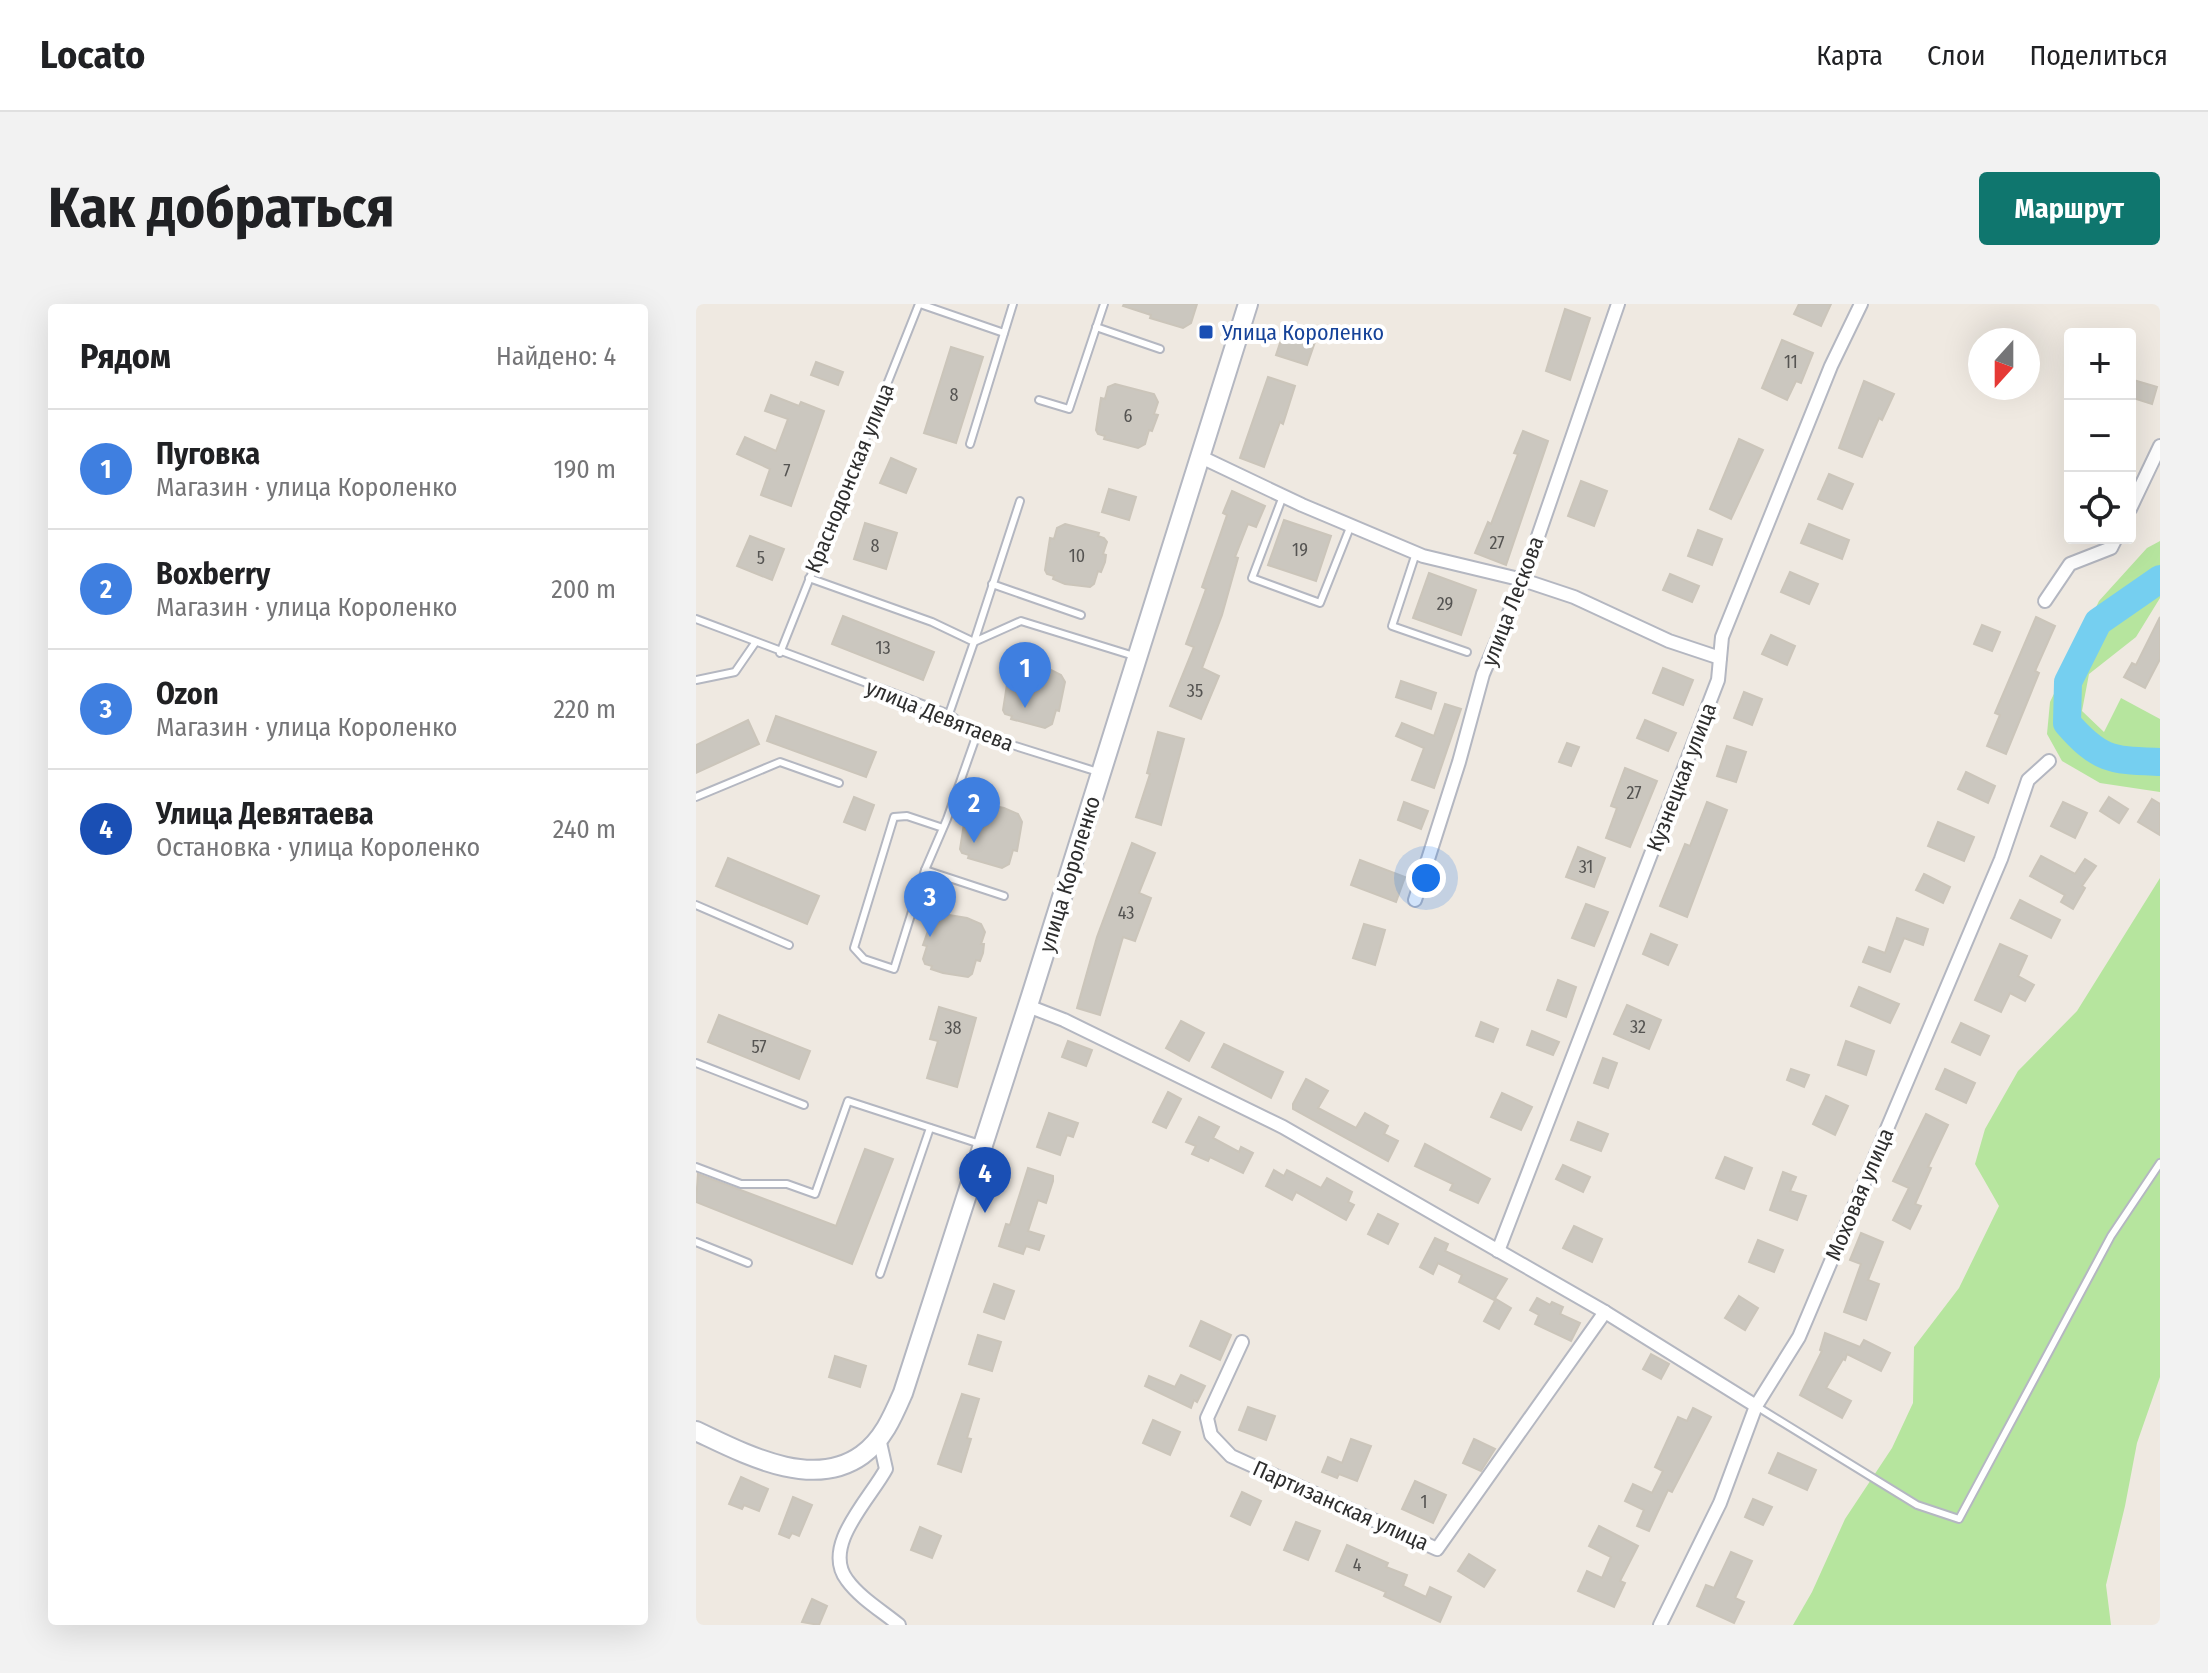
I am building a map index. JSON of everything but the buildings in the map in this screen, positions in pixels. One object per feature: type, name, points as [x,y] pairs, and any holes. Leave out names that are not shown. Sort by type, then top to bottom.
[{"type":"street","name":"улица Короленко","points":[[879,1438],[903,1393],[1248,304]]},
{"type":"street","name":"улица Лескова","points":[[1415,900],[1483,674],[1523,580],[1618,304]]},
{"type":"street","name":"Кузнецкая улица","points":[[1498,1251],[1718,680],[1722,637],[1831,366],[1861,304]]},
{"type":"street","points":[[2136,496],[2160,446]]},
{"type":"street","points":[[1201,457],[1416,553],[1523,580],[1574,597],[1669,641],[1720,658]]},
{"type":"street","points":[[2045,601],[2070,564],[2111,548],[2113,544]]},
{"type":"street","name":"Моховая улица","points":[[1660,1625],[1720,1503],[1756,1406],[1799,1337],[2001,859],[2028,780],[2049,761]]},
{"type":"street","points":[[1028,1006],[1064,1020],[1283,1127],[1605,1312],[1756,1406]]},
{"type":"street","name":"Партизанская улица","points":[[1242,1342],[1207,1418],[1211,1435],[1231,1456],[1437,1549],[1605,1312]]},
{"type":"street","points":[[696,1431],[768,1462],[806,1470],[838,1467],[861,1455],[879,1438]]},
{"type":"street","points":[[879,1438],[886,1469],[843,1535],[838,1561],[846,1579],[899,1625]]},
{"type":"lane","points":[[920,304],[1004,333]]},
{"type":"lane","name":"Краснодонская улица","points":[[780,653],[920,304]]},
{"type":"lane","points":[[970,444],[1013,304]]},
{"type":"lane","points":[[1039,400],[1069,409],[1104,304]]},
{"type":"lane","points":[[1096,327],[1160,349]]},
{"type":"lane","points":[[1283,496],[1252,578],[1320,603],[1351,525]]},
{"type":"lane","points":[[949,714],[1020,501]]},
{"type":"lane","points":[[1416,553],[1392,626],[1467,652]]},
{"type":"lane","points":[[809,578],[932,622],[974,642],[1021,621],[1138,657]]},
{"type":"lane","points":[[992,584],[1081,615]]},
{"type":"lane","name":"улица Девятаева","points":[[696,619],[949,714],[977,734],[1101,773]]},
{"type":"lane","points":[[696,680],[735,672],[755,643]]},
{"type":"lane","points":[[943,828],[907,816],[894,817],[854,948],[864,959],[894,969],[925,870],[943,828],[977,734]]},
{"type":"lane","points":[[696,797],[780,762],[839,783]]},
{"type":"lane","points":[[925,870],[1004,896]]},
{"type":"lane","points":[[696,905],[789,945]]},
{"type":"lane","points":[[696,1063],[804,1105]]},
{"type":"lane","points":[[696,1167],[741,1184],[787,1184],[815,1194],[848,1101],[983,1145]]},
{"type":"lane","points":[[880,1274],[930,1128]]},
{"type":"lane","points":[[1756,1406],[1917,1505],[1959,1519],[2111,1236],[2160,1163]]},
{"type":"lane","points":[[696,1242],[748,1263]]},
{"type":"green space","points":[[2160,541],[2160,598],[2136,637],[2089,674],[2082,711],[2104,732],[2121,698],[2160,719],[2160,792],[2100,783],[2062,761],[2047,734],[2050,702],[2099,601],[2147,548]]},
{"type":"green space","points":[[2160,878],[2160,1377],[2137,1443],[2106,1585],[2111,1625],[1793,1625],[1812,1592],[1845,1519],[1892,1448],[1913,1403],[1914,1347],[1959,1288],[1999,1206],[1975,1164],[1985,1129],[2018,1071],[2077,1011]]},
{"type":"waterway","points":[[2160,579],[2098,622],[2068,682],[2067,723],[2098,752],[2118,759],[2160,762]]},
{"type":"place","name":"Улица Короленко","points":[[1206,332]]},
{"type":"place","name":"Пуговка","points":[[1025,708]]},
{"type":"place","name":"Boxberry","points":[[974,843]]},
{"type":"place","name":"Ozon","points":[[930,937]]},
{"type":"place","name":"Улица Девятаева","points":[[985,1213]]}]
